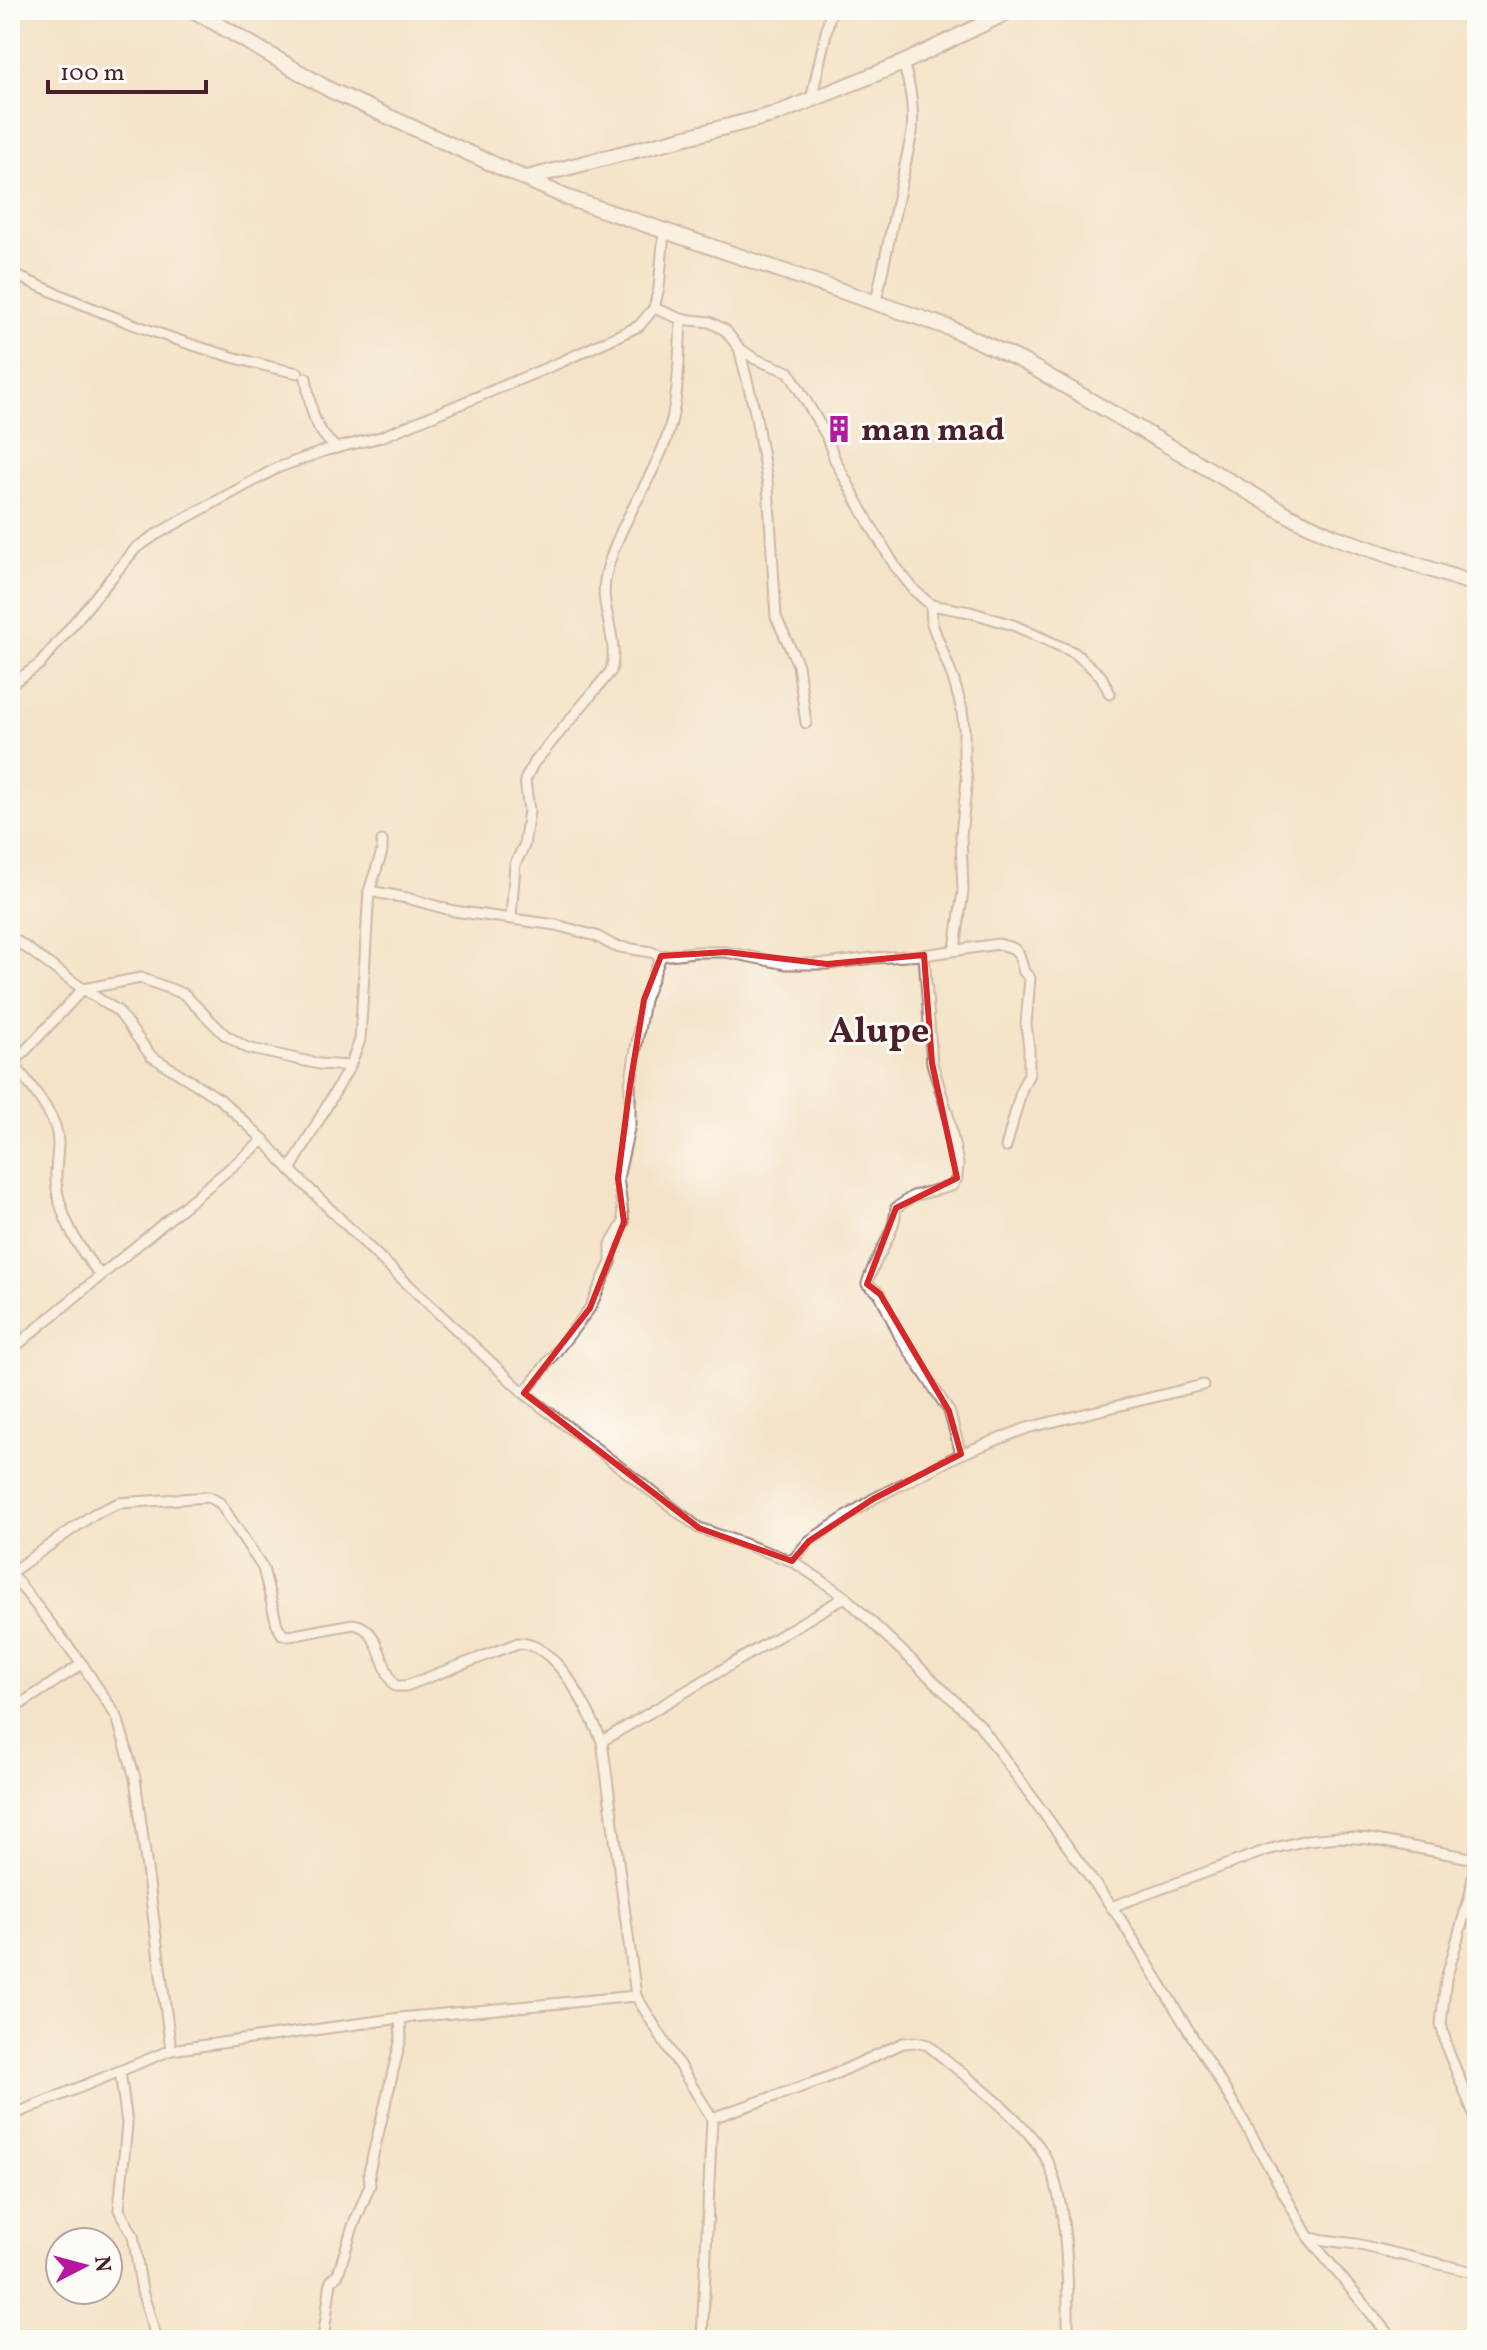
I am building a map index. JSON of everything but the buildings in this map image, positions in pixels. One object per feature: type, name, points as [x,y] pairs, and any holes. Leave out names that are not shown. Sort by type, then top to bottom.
[{"type":"street","points":[[193,10],[330,90],[568,198],[950,328],[1022,361],[1290,516],[1335,537],[1477,585]]},
{"type":"street","points":[[211,21],[224,10]]},
{"type":"street","points":[[811,100],[831,10]]},
{"type":"street","points":[[527,178],[743,124],[903,63],[1012,10]]},
{"type":"street","points":[[876,301],[912,133],[914,111],[903,63]]},
{"type":"street","points":[[10,685],[40,664],[136,548],[277,468],[381,437],[639,326],[654,308],[664,232]]},
{"type":"street","points":[[10,273],[86,307],[248,363],[302,376],[322,436],[336,448]]},
{"type":"street","points":[[654,308],[681,319],[710,322],[725,330],[739,348],[755,359],[789,372],[895,566],[931,605],[970,612],[1013,625],[1075,653],[1101,676],[1110,694]]},
{"type":"street","points":[[511,918],[515,864],[524,846],[529,811],[525,780],[533,764],[611,671],[615,656],[603,601],[605,576],[616,541],[666,440],[677,387],[681,319]]},
{"type":"street","points":[[739,348],[755,412],[768,486],[776,617],[802,677],[806,723]]},
{"type":"street","points":[[314,455],[322,436]]},
{"type":"street","points":[[931,605],[932,624],[954,681],[964,729],[967,780],[961,835],[963,891],[955,949]]},
{"type":"street","points":[[290,1170],[350,1066],[360,1040],[369,891],[382,852],[382,841]]},
{"type":"street","points":[[369,891],[454,911],[556,925],[596,936],[614,946],[661,956],[726,952],[786,964],[827,964],[998,944],[1013,948],[1030,978],[1026,1024],[1029,1074],[1022,1088],[1006,1147]]},
{"type":"street","points":[[10,936],[118,1011],[151,1056],[221,1100],[524,1393],[699,1528],[792,1561],[845,1597],[979,1724],[1111,1907],[1238,2111],[1309,2238],[1393,2340]]},
{"type":"street","points":[[924,955],[932,1063],[948,1115],[958,1164],[957,1178],[952,1186],[913,1196],[896,1208],[895,1221],[867,1284],[880,1294],[900,1337],[949,1411],[961,1454]]},
{"type":"street","points":[[524,1393],[590,1308],[611,1262],[611,1244],[624,1222],[618,1178],[630,1124],[630,1085],[644,1000],[661,956]]},
{"type":"street","points":[[100,1274],[79,1247],[58,1192],[55,1175],[59,1141],[54,1124],[12,1065],[83,989],[141,978],[184,994],[224,1034],[247,1048],[319,1064],[350,1066]]},
{"type":"street","points":[[10,1351],[264,1140]]},
{"type":"street","points":[[792,1561],[809,1541],[873,1499],[961,1454],[1027,1428],[1203,1385]]},
{"type":"street","points":[[171,2050],[135,1778],[117,1717],[82,1664],[10,1573],[94,1514],[119,1503],[209,1497],[220,1503],[263,1568],[282,1634],[289,1636],[362,1625],[370,1632],[395,1686],[406,1686],[518,1643],[529,1643],[541,1649],[567,1677],[588,1709],[602,1741],[636,1996],[712,2118],[702,2340]]},
{"type":"street","points":[[602,1741],[845,1597]]},
{"type":"street","points":[[10,1711],[82,1664]]},
{"type":"street","points":[[1111,1907],[1267,1850],[1307,1840],[1340,1837],[1370,1839],[1476,1859],[1470,1895],[1446,1979],[1441,2024],[1448,2051],[1477,2121]]},
{"type":"street","points":[[10,2116],[171,2050],[400,2018],[636,1996]]},
{"type":"street","points":[[323,2340],[331,2281],[338,2274],[370,2185],[369,2172],[401,2038],[400,2018]]},
{"type":"street","points":[[712,2118],[824,2079],[903,2043],[928,2045],[1023,2126],[1042,2150],[1055,2179],[1062,2209],[1068,2340]]},
{"type":"street","points":[[120,2071],[127,2124],[119,2210],[133,2235],[142,2291],[157,2340]]},
{"type":"street","points":[[1309,2238],[1356,2244],[1477,2273]]},
{"type":"highlighted area","points":[[726,952],[827,964],[924,955],[932,1063],[957,1178],[896,1208],[867,1284],[880,1294],[949,1411],[961,1454],[873,1499],[809,1541],[792,1561],[699,1528],[524,1393],[590,1308],[624,1222],[618,1178],[630,1085],[644,1000],[661,956]]},
{"type":"place","name":"man mad","points":[[839,429]]},
{"type":"district","name":"Alupe","points":[[879,1029]]}]
